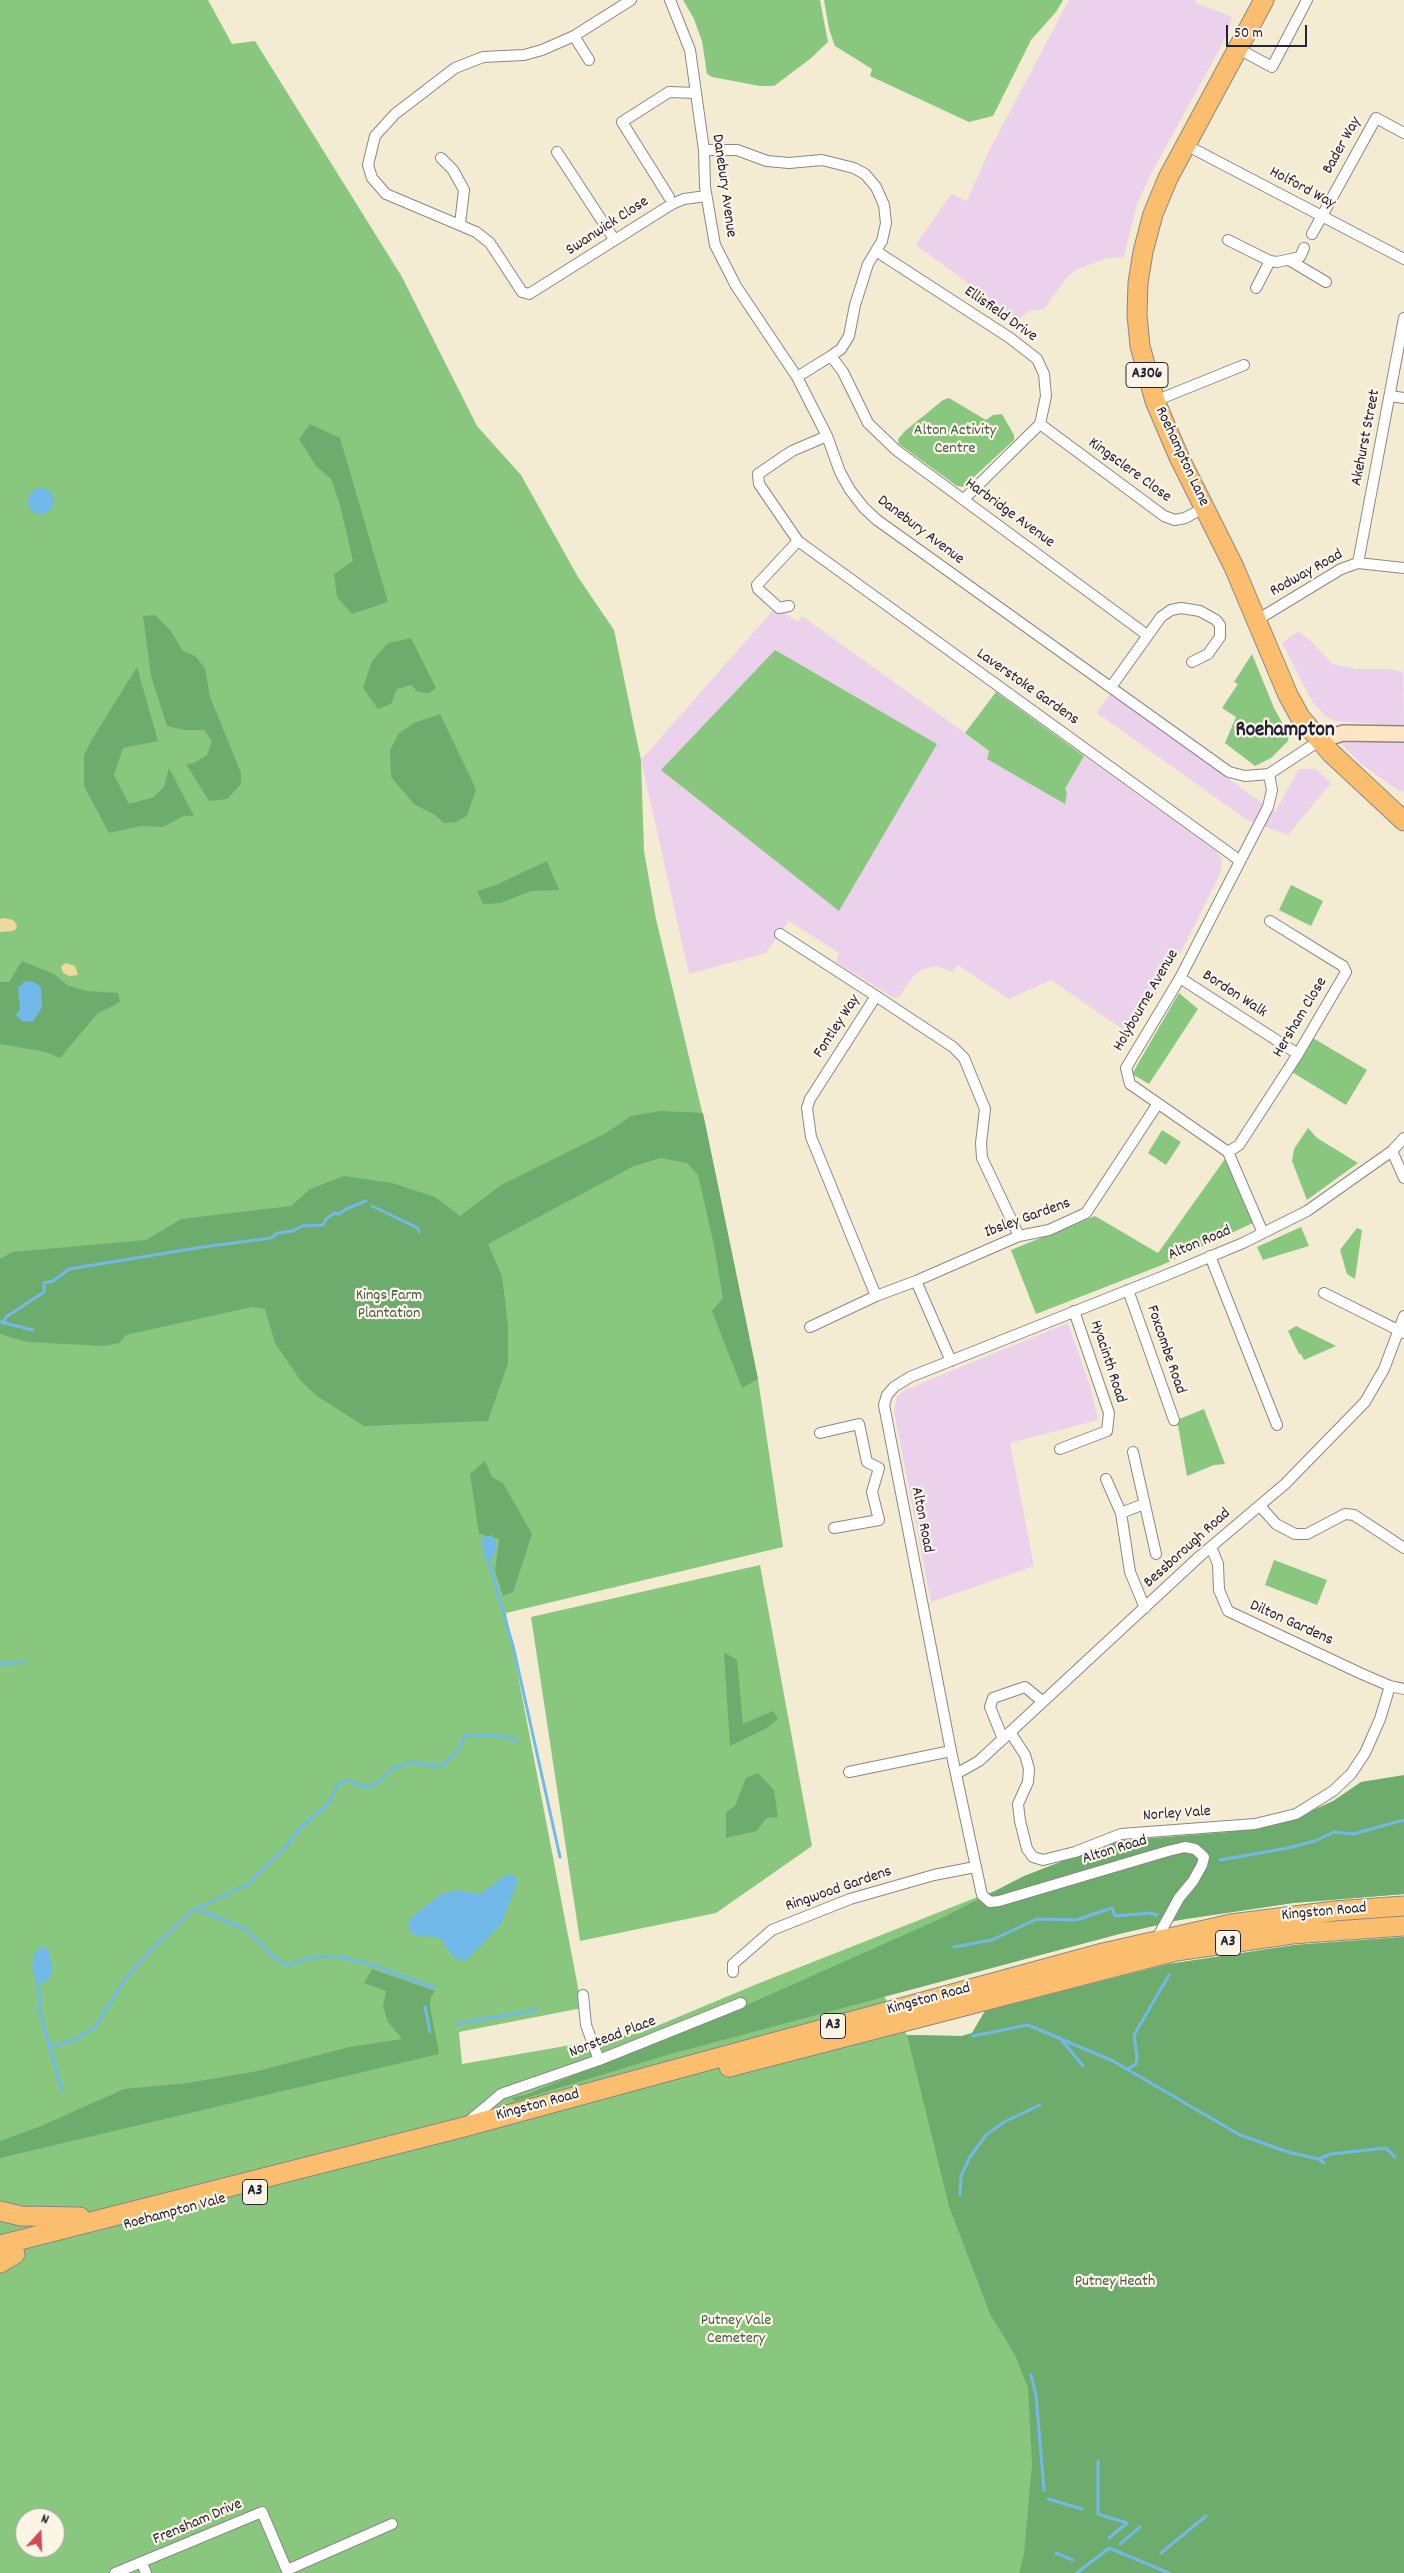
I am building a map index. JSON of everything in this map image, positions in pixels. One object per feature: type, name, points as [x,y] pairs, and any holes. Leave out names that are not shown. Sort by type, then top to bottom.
[{"type":"highway","name":"Roehampton Lane","points":[[1264,0],[1168,178],[1153,214],[1140,268],[1137,315],[1140,346],[1155,401],[1256,620],[1288,695],[1300,717],[1319,741],[1343,765],[1396,807],[1404,821]]},
{"type":"highway","name":"Kingston Road","points":[[460,2128],[1156,1940],[1231,1924],[1283,1916],[1404,1906]]},
{"type":"highway","name":"Kingston Road","points":[[495,2131],[1134,1961],[1221,1944],[1292,1934],[1404,1926]]},
{"type":"highway","name":"Roehampton Vale","points":[[4,2255],[114,2215],[460,2128]]},
{"type":"highway","name":"Roehampton Vale","points":[[4,2255],[495,2131]]},
{"type":"highway","name":"A3","points":[[0,2212],[35,2217],[114,2215]]},
{"type":"street","points":[[441,158],[453,170],[464,190],[460,224],[386,194],[378,187],[368,165],[375,136],[394,114],[455,68],[483,57],[524,55],[574,36],[631,0]]},
{"type":"street","name":"Danebury Avenue","points":[[670,0],[690,50],[704,150],[706,196],[711,228],[723,264],[797,377],[827,436],[838,469],[850,490],[877,520],[1229,772],[1245,776],[1269,774],[1319,741]]},
{"type":"street","points":[[1237,48],[1272,67],[1307,0]]},
{"type":"street","points":[[574,36],[589,60]]},
{"type":"street","points":[[669,197],[622,122],[669,92],[695,94]]},
{"type":"street","name":"Bader Way","points":[[1322,216],[1376,118],[1404,133]]},
{"type":"street","name":"Holford Way","points":[[1186,145],[1404,259]]},
{"type":"street","points":[[704,150],[736,150],[767,161],[789,163],[822,160],[854,168],[865,174],[876,187],[884,205],[886,223],[882,241],[868,264],[859,290],[849,336],[841,348],[831,356],[797,377]]},
{"type":"street","points":[[557,152],[614,239]]},
{"type":"street","name":"Swanwick Close","points":[[460,224],[476,232],[490,243],[522,292],[529,294],[558,278],[614,239],[672,204],[684,199],[706,196]]},
{"type":"street","points":[[1312,234],[1322,216]]},
{"type":"street","points":[[1228,240],[1270,261],[1300,257],[1304,248]]},
{"type":"street","name":"Ellisfield Drive","points":[[876,251],[1010,338],[1037,359],[1044,374],[1046,396],[1040,424]]},
{"type":"street","points":[[1288,260],[1326,282]]},
{"type":"street","points":[[1256,288],[1270,261]]},
{"type":"street","name":"Akehurst Street","points":[[1358,563],[1404,318]]},
{"type":"street","name":"Harbridge Avenue","points":[[831,356],[843,372],[868,423],[896,450],[1147,635]]},
{"type":"street","points":[[1155,401],[1244,365]]},
{"type":"street","points":[[1390,396],[1404,398]]},
{"type":"street","points":[[964,499],[1040,424]]},
{"type":"street","name":"Kingsclere Close","points":[[1040,424],[1164,516],[1176,520],[1185,518],[1204,508]]},
{"type":"street","name":"Laverstoke Gardens","points":[[827,436],[792,451],[758,474],[757,479],[764,491],[798,541],[1239,860]]},
{"type":"street","points":[[789,606],[779,608],[758,588],[757,584],[798,541]]},
{"type":"street","name":"Rodway Road","points":[[1256,620],[1341,569],[1358,563],[1404,568]]},
{"type":"street","points":[[1111,687],[1161,617],[1171,610],[1190,609],[1209,615],[1220,625],[1220,636],[1208,654],[1192,662]]},
{"type":"street","points":[[1319,741],[1343,733],[1404,734]]},
{"type":"street","name":"Holybourne Avenue","points":[[1263,1234],[1228,1152],[1212,1139],[1157,1105],[1130,1084],[1126,1068],[1180,978],[1271,797],[1269,774]]},
{"type":"street","name":"Hersham Close","points":[[1228,1152],[1239,1145],[1298,1054],[1346,972],[1343,966],[1270,921]]},
{"type":"street","points":[[780,934],[876,996]]},
{"type":"street","name":"Bordon Walk","points":[[1180,978],[1298,1054]]},
{"type":"street","name":"Fontley Way","points":[[876,1296],[811,1137],[807,1108],[810,1099],[876,996],[953,1047],[964,1058],[985,1109],[981,1144],[982,1158],[1019,1236]]},
{"type":"street","name":"Ibsley Gardens","points":[[810,1327],[876,1296],[916,1281],[1019,1236],[1049,1230],[1086,1213],[1157,1105]]},
{"type":"street","name":"Alton Road","points":[[1156,1940],[1179,1898],[1202,1865],[1204,1857],[1195,1849],[1185,1847],[1168,1851],[999,1902],[990,1902],[982,1895],[951,1751],[886,1425],[884,1405],[887,1395],[894,1387],[910,1377],[1263,1234],[1307,1211],[1392,1151],[1404,1138]]},
{"type":"street","points":[[1392,1151],[1404,1178]]},
{"type":"street","points":[[1210,1256],[1277,1425]]},
{"type":"street","points":[[916,1281],[951,1361]]},
{"type":"street","name":"Foxcombe Road","points":[[1128,1290],[1174,1420]]},
{"type":"street","points":[[1324,1293],[1402,1332]]},
{"type":"street","name":"Hyacinth Road","points":[[1060,1449],[1107,1431],[1109,1413],[1074,1311]]},
{"type":"street","name":"Bessborough Road","points":[[956,1774],[980,1761],[1042,1701],[1211,1547],[1285,1484],[1365,1402],[1402,1332],[1404,1316]]},
{"type":"street","points":[[820,1433],[859,1424],[866,1462],[879,1468],[895,1466]]},
{"type":"street","points":[[1133,1452],[1156,1554]]},
{"type":"street","points":[[834,1528],[879,1520],[872,1492],[879,1468]]},
{"type":"street","points":[[1106,1479],[1121,1513],[1130,1572],[1145,1608]]},
{"type":"street","points":[[1121,1513],[1144,1504]]},
{"type":"street","points":[[1260,1506],[1276,1524],[1295,1534],[1307,1534],[1345,1514],[1354,1515],[1404,1548]]},
{"type":"street","name":"Dilton Gardens","points":[[1211,1547],[1218,1564],[1219,1590],[1228,1611],[1390,1686],[1404,1689]]},
{"type":"street","name":"Norley Vale","points":[[1006,1735],[1025,1755],[1029,1769],[1028,1782],[1018,1804],[1027,1849],[1033,1857],[1044,1860],[1075,1852],[1121,1834],[1256,1824],[1296,1814],[1333,1791],[1351,1774],[1365,1754],[1380,1719],[1390,1686]]},
{"type":"street","points":[[1006,1735],[990,1707],[993,1698],[1025,1687],[1042,1701]]},
{"type":"street","points":[[849,1772],[951,1751]]},
{"type":"street","name":"Ringwood Gardens","points":[[733,1972],[733,1964],[772,1930],[850,1899],[934,1875],[975,1867]]},
{"type":"street","points":[[582,1995],[586,2025],[599,2060]]},
{"type":"street","name":"Norstead Place","points":[[460,2128],[501,2094],[599,2060],[741,2003]]},
{"type":"street","points":[[496,2099],[507,2114]]},
{"type":"street","name":"Frensham Drive","points":[[115,2573],[144,2568],[262,2512],[287,2572],[392,2524]]},
{"type":"shaded area","points":[[1069,0],[1196,0],[1196,3],[1232,17],[1227,35],[1151,174],[1137,204],[1124,257],[1107,258],[1078,269],[1067,277],[1044,309],[1028,311],[1018,320],[916,245],[951,194],[967,201],[989,151]]},
{"type":"shaded area","points":[[776,607],[798,622],[802,616],[965,733],[989,752],[986,755],[1065,789],[1084,756],[1217,852],[1222,860],[1220,874],[1183,948],[1131,1035],[1051,980],[1009,999],[958,965],[952,972],[936,966],[921,970],[914,975],[900,996],[894,998],[836,962],[839,953],[789,921],[766,953],[689,974],[641,760]]},
{"type":"shaded area","points":[[1298,631],[1309,639],[1333,664],[1357,669],[1388,669],[1403,672],[1404,726],[1335,721],[1325,716],[1313,703],[1282,643]]},
{"type":"shaded area","points":[[1110,694],[1275,812],[1299,769],[1316,769],[1331,783],[1288,835],[1247,820],[1097,713]]},
{"type":"shaded area","points":[[1345,738],[1404,739],[1404,792],[1396,789],[1360,763],[1342,745]]},
{"type":"shaded area","points":[[1068,1323],[1091,1389],[1098,1420],[1010,1443],[1034,1566],[931,1602],[894,1411],[897,1396],[905,1390]]},
{"type":"green space","points":[[0,0],[208,0],[232,44],[255,41],[402,277],[477,426],[521,475],[578,577],[614,630],[641,760],[644,851],[656,919],[705,1124],[758,1379],[783,1547],[506,1613],[582,2008],[459,2032],[462,2064],[640,2033],[757,1984],[1023,1881],[1404,1894],[1293,1903],[1179,1920],[884,1996],[907,2035],[962,2036],[972,2033],[985,2011],[1169,1964],[1295,1945],[1404,1937],[1404,2573],[0,2573]]},
{"type":"green space","points":[[683,0],[820,0],[828,42],[810,59],[774,86],[760,86],[712,77],[707,74],[702,41],[694,19]]},
{"type":"green space","points":[[824,0],[1063,0],[1056,12],[1031,40],[993,116],[969,122],[870,76],[872,69],[835,46],[829,29]]},
{"type":"green space","name":"Alton Activity Centre","points":[[949,398],[986,420],[993,415],[1002,414],[1014,435],[1014,440],[963,487],[957,486],[899,444],[898,439],[943,400]]},
{"type":"green space","points":[[310,424],[340,438],[388,602],[352,614],[337,597],[334,574],[353,561],[340,505],[331,479],[316,466],[299,439]]},
{"type":"green space","points":[[155,615],[170,630],[183,651],[195,656],[205,668],[210,697],[241,773],[241,784],[227,799],[209,801],[186,764],[194,763],[207,755],[212,741],[204,730],[184,730],[167,726],[151,676],[143,616]]},
{"type":"green space","points":[[411,638],[436,688],[429,693],[418,692],[411,685],[397,689],[391,704],[378,709],[363,688],[372,661],[388,643]]},
{"type":"green space","points":[[775,650],[937,744],[839,911],[661,770]]},
{"type":"green space","points":[[1252,654],[1274,708],[1289,735],[1288,741],[1271,758],[1255,766],[1225,743],[1236,717],[1222,708],[1238,684],[1234,682]]},
{"type":"green space","points":[[137,667],[158,741],[123,748],[114,775],[129,804],[154,797],[164,787],[169,768],[194,816],[184,816],[163,827],[141,826],[109,833],[84,786],[84,755]]},
{"type":"green space","points":[[996,692],[1084,756],[1065,789],[1067,793],[1065,804],[987,759],[989,751],[965,733]]},
{"type":"green space","points":[[440,714],[476,789],[467,816],[456,822],[444,823],[435,815],[414,804],[391,777],[390,750],[399,733],[414,723]]},
{"type":"green space","points":[[547,861],[559,890],[531,891],[501,903],[483,904],[477,891],[496,885]]},
{"type":"green space","points":[[1291,885],[1323,901],[1311,926],[1279,910]]},
{"type":"green space","points":[[22,961],[54,974],[67,985],[87,991],[118,993],[120,1002],[97,1014],[60,1058],[46,1052],[0,1044],[0,982],[9,982]]},
{"type":"green space","points":[[1179,993],[1198,1009],[1149,1084],[1132,1074]]},
{"type":"green space","points":[[1313,1038],[1367,1070],[1346,1105],[1292,1072]]},
{"type":"green space","name":"Kings Farm Plantation","points":[[661,1111],[703,1113],[758,1379],[742,1388],[712,1311],[723,1298],[714,1245],[698,1175],[687,1163],[661,1158],[634,1166],[488,1244],[502,1276],[508,1326],[508,1363],[488,1421],[364,1426],[317,1396],[301,1381],[275,1343],[265,1309],[252,1307],[126,1335],[119,1343],[104,1346],[27,1342],[0,1334],[0,1259],[12,1252],[146,1240],[181,1219],[291,1206],[310,1189],[344,1176],[392,1183],[435,1197],[460,1216],[501,1185],[606,1133],[631,1116]]},
{"type":"green space","points":[[1308,1128],[1317,1138],[1358,1163],[1307,1200],[1292,1161],[1294,1149]]},
{"type":"green space","points":[[1162,1130],[1181,1142],[1166,1165],[1148,1153]]},
{"type":"green space","points":[[1225,1159],[1253,1223],[1162,1265],[1036,1314],[1011,1250],[1095,1216],[1158,1253]]},
{"type":"green space","points":[[1301,1227],[1309,1246],[1263,1260],[1257,1247]]},
{"type":"green space","points":[[1357,1228],[1362,1230],[1355,1279],[1347,1274],[1340,1250]]},
{"type":"green space","points":[[1296,1326],[1336,1346],[1304,1360],[1288,1331]]},
{"type":"green space","points":[[1204,1409],[1225,1464],[1214,1465],[1187,1476],[1177,1420]]},
{"type":"green space","points":[[485,1461],[492,1477],[503,1483],[532,1534],[513,1592],[503,1596],[495,1571],[499,1539],[479,1534],[470,1474]]},
{"type":"green space","points":[[1274,1560],[1327,1580],[1317,1605],[1265,1585]]},
{"type":"green space","points":[[760,1565],[812,1846],[716,1913],[580,1941],[531,1617]]},
{"type":"green space","points":[[724,1652],[737,1660],[743,1724],[773,1711],[778,1719],[767,1728],[730,1746]]},
{"type":"green space","points":[[758,1773],[774,1790],[778,1817],[766,1818],[757,1831],[726,1838],[726,1812],[735,1806],[746,1778]]},
{"type":"green space","points":[[1404,1775],[1404,1894],[1293,1903],[1179,1920],[1119,1934],[667,2055],[516,2101],[511,2098],[525,2095],[722,2016],[940,1919],[1024,1876],[1114,1841],[1229,1832],[1291,1820],[1333,1801],[1361,1782]]},
{"type":"green space","name":"Putney Heath","points":[[1404,1937],[1404,2573],[1019,2573],[1024,2554],[1032,2465],[1028,2388],[1015,2355],[990,2314],[949,2206],[907,2035],[962,2036],[972,2033],[985,2011],[1169,1964],[1295,1945]]},
{"type":"green space","points":[[372,1969],[435,1991],[431,1997],[430,2006],[439,2054],[0,2158],[0,2141],[41,2126],[124,2089],[188,2083],[258,2071],[349,2047],[402,2039],[388,2022],[383,2006],[386,1991],[364,1983]]},
{"type":"sand","points":[[0,919],[13,920],[17,925],[16,929],[0,932]]},
{"type":"sand","points":[[66,963],[75,966],[78,975],[69,976],[63,973],[61,966]]},
{"type":"water","points":[[41,488],[50,492],[54,501],[50,510],[41,514],[32,510],[28,501],[32,492]]},
{"type":"water","points":[[25,981],[34,982],[41,987],[42,1007],[33,1022],[22,1021],[16,1015],[20,1009],[18,988]]},
{"type":"water","points":[[492,1535],[497,1546],[495,1554],[489,1562],[485,1557],[481,1539]]},
{"type":"water","points":[[508,1874],[516,1876],[517,1883],[501,1924],[466,1961],[454,1958],[439,1937],[418,1936],[410,1932],[408,1925],[410,1919],[441,1894],[456,1890],[480,1894]]},
{"type":"water","points":[[42,1946],[49,1951],[52,1970],[51,1976],[44,1983],[38,1982],[35,1978],[32,1966],[35,1952]]},
{"type":"waterway","points":[[3,1323],[6,1317],[44,1292],[44,1283],[53,1281],[69,1269],[271,1238],[278,1233],[293,1231],[302,1226],[323,1225],[326,1219],[335,1213],[339,1214],[366,1201]]},
{"type":"waterway","points":[[372,1206],[418,1228],[419,1232]]},
{"type":"waterway","points":[[0,1322],[33,1330]]},
{"type":"waterway","points":[[489,1562],[514,1650],[560,1857]]},
{"type":"waterway","points":[[0,1664],[24,1662]]},
{"type":"waterway","points":[[50,2046],[73,2041],[96,2026],[125,1979],[149,1952],[190,1912],[248,1884],[284,1849],[301,1827],[327,1805],[338,1785],[347,1780],[365,1787],[375,1785],[394,1768],[412,1762],[440,1767],[457,1752],[465,1736],[502,1736],[518,1741]]},
{"type":"waterway","points":[[1220,1860],[1288,1848],[1315,1841],[1334,1832],[1353,1834],[1404,1820]]},
{"type":"waterway","points":[[954,1947],[992,1940],[1037,1919],[1076,1920],[1112,1908],[1115,1916],[1150,1913],[1157,1915]]},
{"type":"waterway","points":[[197,1909],[245,1929],[280,1962],[291,1965],[302,1960],[324,1956],[341,1957],[370,1964],[434,1988]]},
{"type":"waterway","points":[[1127,2069],[1136,2064],[1137,2056],[1134,2035],[1169,1975]]},
{"type":"waterway","points":[[37,1981],[40,1996],[39,2008],[62,2091]]},
{"type":"waterway","points":[[425,2007],[430,2032]]},
{"type":"waterway","points":[[457,2024],[537,2010]]},
{"type":"waterway","points":[[973,2036],[1028,2025],[1113,2061],[1240,2135],[1288,2152],[1318,2159],[1324,2163]]},
{"type":"waterway","points":[[1061,2039],[1083,2066]]},
{"type":"waterway","points":[[960,2195],[961,2176],[970,2157],[986,2135],[1004,2122],[1040,2105]]},
{"type":"waterway","points":[[1318,2159],[1331,2154],[1386,2148],[1395,2157]]},
{"type":"waterway","points":[[1031,2375],[1036,2395],[1044,2490]]},
{"type":"waterway","points":[[1098,2461],[1098,2514],[1127,2523],[1109,2538]]},
{"type":"waterway","points":[[1048,2499],[1082,2509]]},
{"type":"waterway","points":[[1161,2553],[1206,2516]]},
{"type":"waterway","points":[[1120,2544],[1140,2527]]},
{"type":"waterway","points":[[1077,2573],[1109,2548],[1169,2573]]},
{"type":"waterway","points":[[1056,2553],[1073,2560]]},
{"type":"district","name":"Roehampton","points":[[1285,732]]},
{"type":"park label","name":"Putney Vale Cemetery","points":[[736,2331]]}]
